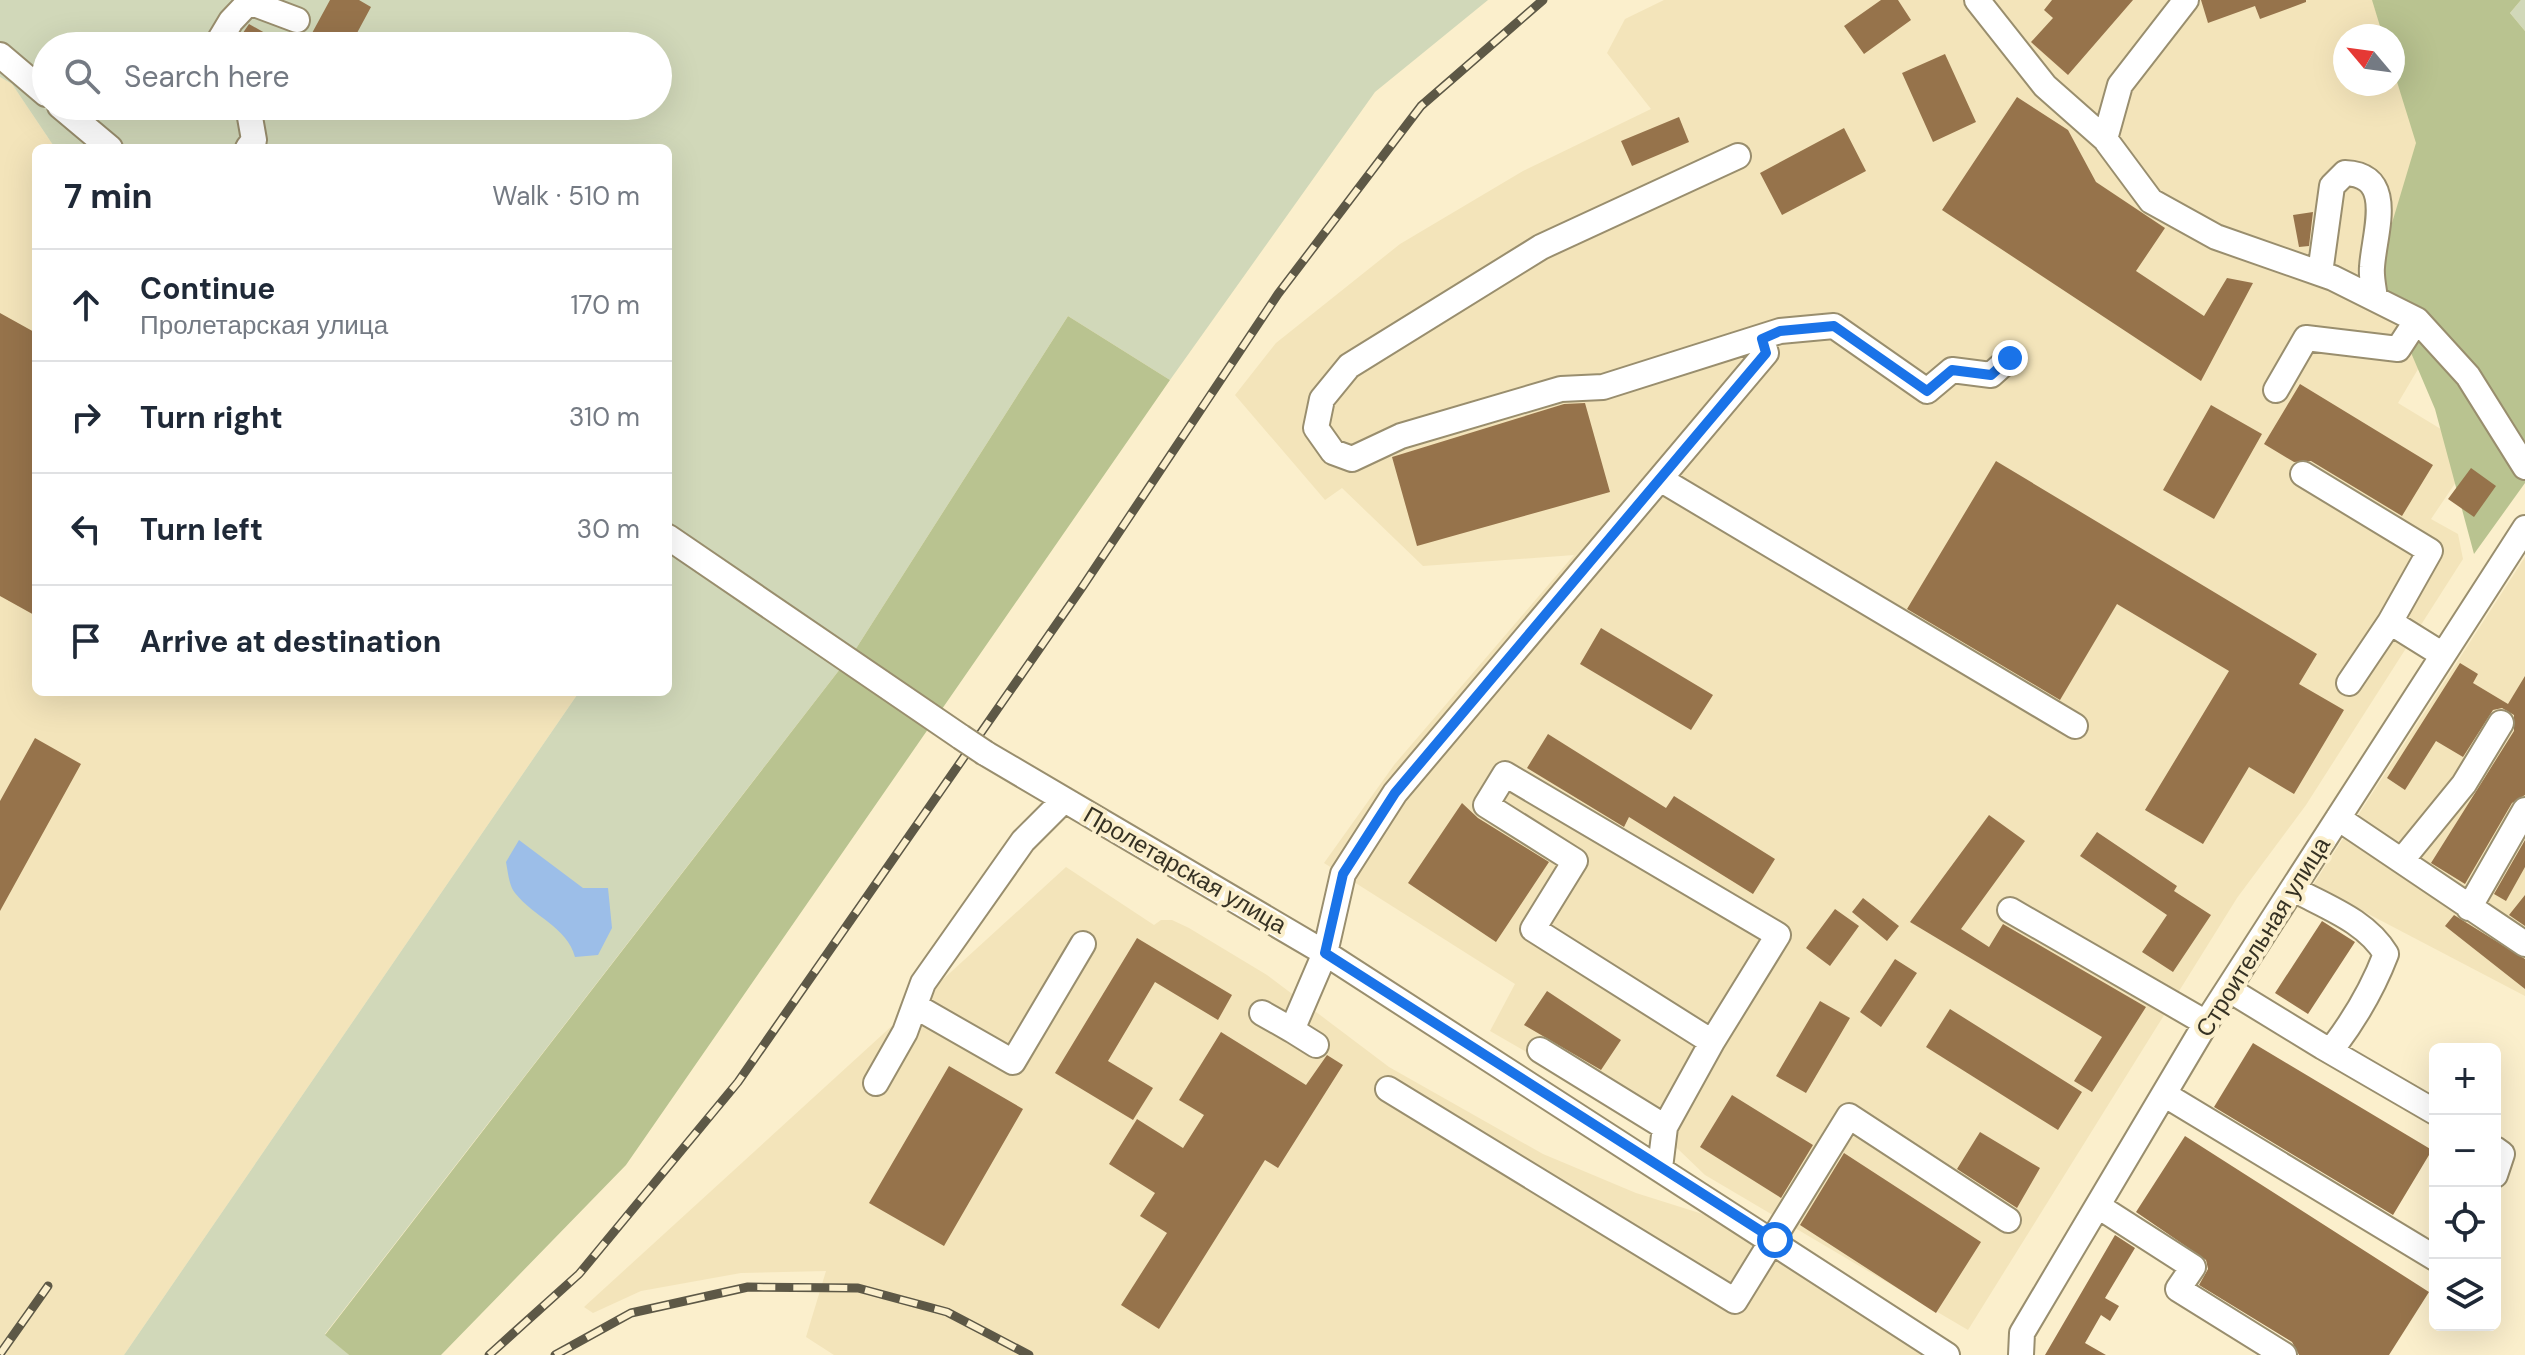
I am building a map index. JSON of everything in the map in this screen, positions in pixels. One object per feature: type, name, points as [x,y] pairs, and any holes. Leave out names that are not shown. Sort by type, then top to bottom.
[{"type":"street","points":[[1977,0],[2045,86],[2105,139],[2151,201],[2216,237],[2320,273],[2417,320],[2468,376],[2525,467]]},
{"type":"street","points":[[2105,139],[2120,85],[2186,0]]},
{"type":"street","points":[[224,32],[249,2],[297,20]]},
{"type":"street","points":[[0,55],[32,82]]},
{"type":"street","points":[[77,120],[105,144]]},
{"type":"street","points":[[250,120],[254,140],[251,144]]},
{"type":"street","points":[[1738,156],[1541,247],[1349,366],[1322,399],[1316,428],[1333,452],[1352,459],[1401,436],[1546,393],[1603,387],[1780,331],[1834,326],[1927,391],[1952,370],[1991,375],[2010,358]]},
{"type":"street","points":[[2320,273],[2332,186],[2345,173],[2361,174],[2374,185],[2380,203],[2371,270],[2375,299]]},
{"type":"street","points":[[2276,390],[2306,338],[2398,349],[2417,320]]},
{"type":"street","points":[[1292,1030],[1325,953],[1343,874],[1395,793],[1766,353],[1762,339]]},
{"type":"street","points":[[2303,474],[2430,551],[2390,622],[2349,683]]},
{"type":"street","points":[[1660,479],[2075,726]]},
{"type":"street","name":"Строительная улица","points":[[2021,1355],[2022,1333],[2206,1023],[2522,538]]},
{"type":"street","name":"Пролетарская улица","points":[[672,540],[985,753],[1325,953],[1775,1240],[1942,1353]]},
{"type":"street","points":[[2390,622],[2443,655]]},
{"type":"street","points":[[2402,860],[2464,784],[2501,723]]},
{"type":"street","points":[[1660,1168],[1665,1127],[1712,1042],[1778,935],[1505,774],[1486,805],[1575,861],[1533,929],[1712,1042]]},
{"type":"street","points":[[876,1083],[905,1032],[923,983],[1023,841],[1064,800]]},
{"type":"street","points":[[2469,908],[2525,810]]},
{"type":"street","points":[[2338,818],[2525,944]]},
{"type":"street","points":[[2297,891],[2358,924],[2376,938],[2386,954],[2375,984],[2352,1022],[2335,1045],[2323,1047]]},
{"type":"street","points":[[2010,910],[2206,1023]]},
{"type":"street","points":[[915,1006],[1013,1062],[1083,944]]},
{"type":"street","points":[[2233,992],[2429,1109]]},
{"type":"street","points":[[1262,1013],[1316,1045]]},
{"type":"street","points":[[1540,1050],[1665,1127]]},
{"type":"street","points":[[1388,1089],[1735,1301],[1849,1116],[2008,1220]]},
{"type":"street","points":[[2167,1096],[2429,1254]]},
{"type":"street","points":[[2098,1206],[2193,1267],[2178,1289],[2284,1355]]},
{"type":"shaded area","points":[[1664,0],[2388,0],[2395,24],[2333,24],[2333,96],[2405,96],[2405,62],[2467,286],[2398,403],[2477,451],[2431,519],[2458,534],[2463,559],[2306,805],[2237,898],[1968,1330],[1705,1175],[1654,1126],[1490,1031],[1515,984],[1324,863],[1394,765],[1574,555],[1423,566],[1342,488],[1325,500],[1235,395],[1276,343],[1400,244],[1523,171],[1651,109],[1607,53],[1625,19]]},
{"type":"shaded area","points":[[0,77],[12,84],[32,114],[32,120],[36,120],[52,144],[32,144],[32,696],[576,696],[124,1355],[0,1355]]},
{"type":"shaded area","points":[[2525,557],[2525,996],[2313,885]]},
{"type":"shaded area","points":[[1066,867],[1154,925],[1161,920],[1172,920],[1189,928],[1267,975],[1389,1067],[1543,1154],[1636,1193],[1709,1216],[1911,1341],[1922,1355],[834,1355],[806,1337],[826,1271],[741,1273],[641,1291],[593,1313],[584,1307]]},
{"type":"green space","points":[[0,0],[1488,0],[1375,92],[1170,380],[1068,316],[857,647],[325,1334],[349,1355],[124,1355],[576,696],[672,696],[672,556],[684,539],[672,531],[672,144],[52,144],[36,120],[672,120],[672,32],[32,32],[32,114],[12,84],[0,77]]},
{"type":"green space","points":[[2372,0],[2521,0],[2510,13],[2525,31],[2525,483],[2474,554],[2435,409],[2377,273],[2416,143],[2401,96],[2405,96],[2405,24],[2379,24]]},
{"type":"green space","points":[[2521,0],[2525,0],[2525,31],[2510,13]]},
{"type":"green space","points":[[1068,316],[1170,380],[626,1165],[441,1355],[349,1355],[325,1335],[857,647]]},
{"type":"water","points":[[519,840],[583,888],[608,888],[612,928],[598,955],[575,957],[558,930],[513,890],[506,862]]},
{"type":"building","points":[[330,0],[359,0],[371,7],[358,32],[313,32]]},
{"type":"building","points":[[1881,0],[1898,0],[1911,20],[1864,54],[1844,26]]},
{"type":"building","points":[[2052,0],[2133,0],[2068,75],[2031,42],[2053,18],[2044,10]]},
{"type":"building","points":[[2201,0],[2306,2],[2260,19],[2255,6],[2208,23]]},
{"type":"building","points":[[249,24],[263,32],[244,32]]},
{"type":"building","points":[[1945,54],[1976,122],[1933,142],[1902,73]]},
{"type":"building","points":[[2017,97],[2068,130],[2096,182],[2165,228],[2136,271],[2204,316],[2227,278],[2253,283],[2201,381],[1942,210]]},
{"type":"building","points":[[1679,117],[1689,142],[1632,166],[1621,141]]},
{"type":"building","points":[[1844,128],[1866,171],[1782,215],[1760,173]]},
{"type":"building","points":[[2313,212],[2309,246],[2299,247],[2293,215]]},
{"type":"building","points":[[0,313],[32,331],[32,614],[0,596]]},
{"type":"building","points":[[2300,384],[2433,465],[2402,516],[2311,461],[2294,462],[2264,444]]},
{"type":"building","points":[[1585,403],[1610,492],[1417,546],[1392,457],[1564,404]]},
{"type":"building","points":[[2211,405],[2262,434],[2214,519],[2163,490]]},
{"type":"building","points":[[1996,461],[2317,654],[2299,684],[2344,710],[2294,794],[2249,767],[2203,844],[2145,810],[2229,671],[2117,604],[2060,700],[1907,609]]},
{"type":"building","points":[[2471,468],[2496,486],[2474,517],[2448,499]]},
{"type":"building","points":[[1601,628],[1713,695],[1691,730],[1580,664]]},
{"type":"building","points":[[2460,663],[2478,674],[2473,683],[2508,704],[2525,676],[2525,795],[2512,803],[2465,884],[2431,863],[2514,731],[2514,715],[2502,708],[2493,710],[2463,757],[2436,741],[2405,790],[2387,778]]},
{"type":"building","points":[[1548,734],[1666,808],[1674,796],[1775,859],[1753,894],[1629,817],[1624,827],[1527,768]]},
{"type":"building","points":[[35,738],[81,764],[0,911],[0,801]]},
{"type":"building","points":[[1462,803],[1478,818],[1549,862],[1496,942],[1408,883]]},
{"type":"building","points":[[1989,815],[2025,841],[1961,929],[1989,947],[2003,924],[2146,1007],[2092,1092],[2074,1081],[2102,1037],[1910,922]]},
{"type":"building","points":[[2097,832],[2177,886],[2174,891],[2211,915],[2173,972],[2142,952],[2167,915],[2080,856]]},
{"type":"building","points":[[2525,840],[2525,867],[2506,901],[2494,894]]},
{"type":"building","points":[[2525,895],[2525,926],[2509,915]]},
{"type":"building","points":[[1863,898],[1899,926],[1887,941],[1852,912]]},
{"type":"building","points":[[1835,909],[1859,926],[1830,966],[1806,948]]},
{"type":"building","points":[[2454,915],[2525,959],[2525,989],[2445,926]]},
{"type":"building","points":[[2322,921],[2355,942],[2308,1014],[2275,993]]},
{"type":"building","points":[[1137,938],[1232,995],[1218,1020],[1155,982],[1108,1061],[1153,1088],[1133,1120],[1055,1073]]},
{"type":"building","points":[[1895,959],[1917,973],[1881,1027],[1860,1012]]},
{"type":"building","points":[[1547,991],[1621,1040],[1601,1070],[1524,1025]]},
{"type":"building","points":[[1820,1001],[1850,1018],[1806,1093],[1776,1076]]},
{"type":"building","points":[[1950,1009],[2082,1092],[2058,1130],[1926,1047]]},
{"type":"building","points":[[1221,1032],[1306,1085],[1327,1055],[1343,1065],[1278,1168],[1265,1160],[1159,1329],[1121,1305],[1167,1233],[1140,1216],[1155,1193],[1109,1164],[1137,1119],[1183,1148],[1204,1115],[1179,1100]]},
{"type":"building","points":[[2253,1043],[2429,1148],[2429,1155],[2393,1215],[2214,1107]]},
{"type":"building","points":[[949,1066],[1023,1109],[944,1246],[869,1203]]},
{"type":"building","points":[[1732,1095],[1813,1145],[1781,1198],[1700,1147]]},
{"type":"building","points":[[1980,1132],[2040,1168],[2017,1208],[1957,1169]]},
{"type":"building","points":[[2185,1136],[2429,1292],[2389,1355],[2299,1355],[2292,1342],[2199,1285],[2208,1269],[2206,1260],[2136,1212]]},
{"type":"building","points":[[1844,1153],[1981,1242],[1936,1313],[1800,1225]]},
{"type":"building","points":[[2115,1235],[2135,1248],[2105,1298],[2119,1306],[2110,1321],[2101,1315],[2085,1343],[2106,1355],[2045,1355]]},
{"type":"railway","points":[[489,1355],[579,1274],[738,1082],[1083,586],[1278,294],[1421,106],[1543,0]]},
{"type":"railway","points":[[0,1354],[48,1286]]},
{"type":"railway","points":[[555,1355],[631,1313],[748,1287],[858,1288],[947,1312],[1029,1355]]},
{"type":"route","points":[[1775,1240],[1325,953],[1343,874],[1395,793],[1766,353],[1762,339],[1780,331],[1834,326],[1927,391],[1952,370],[1991,375],[2010,358]]}]
